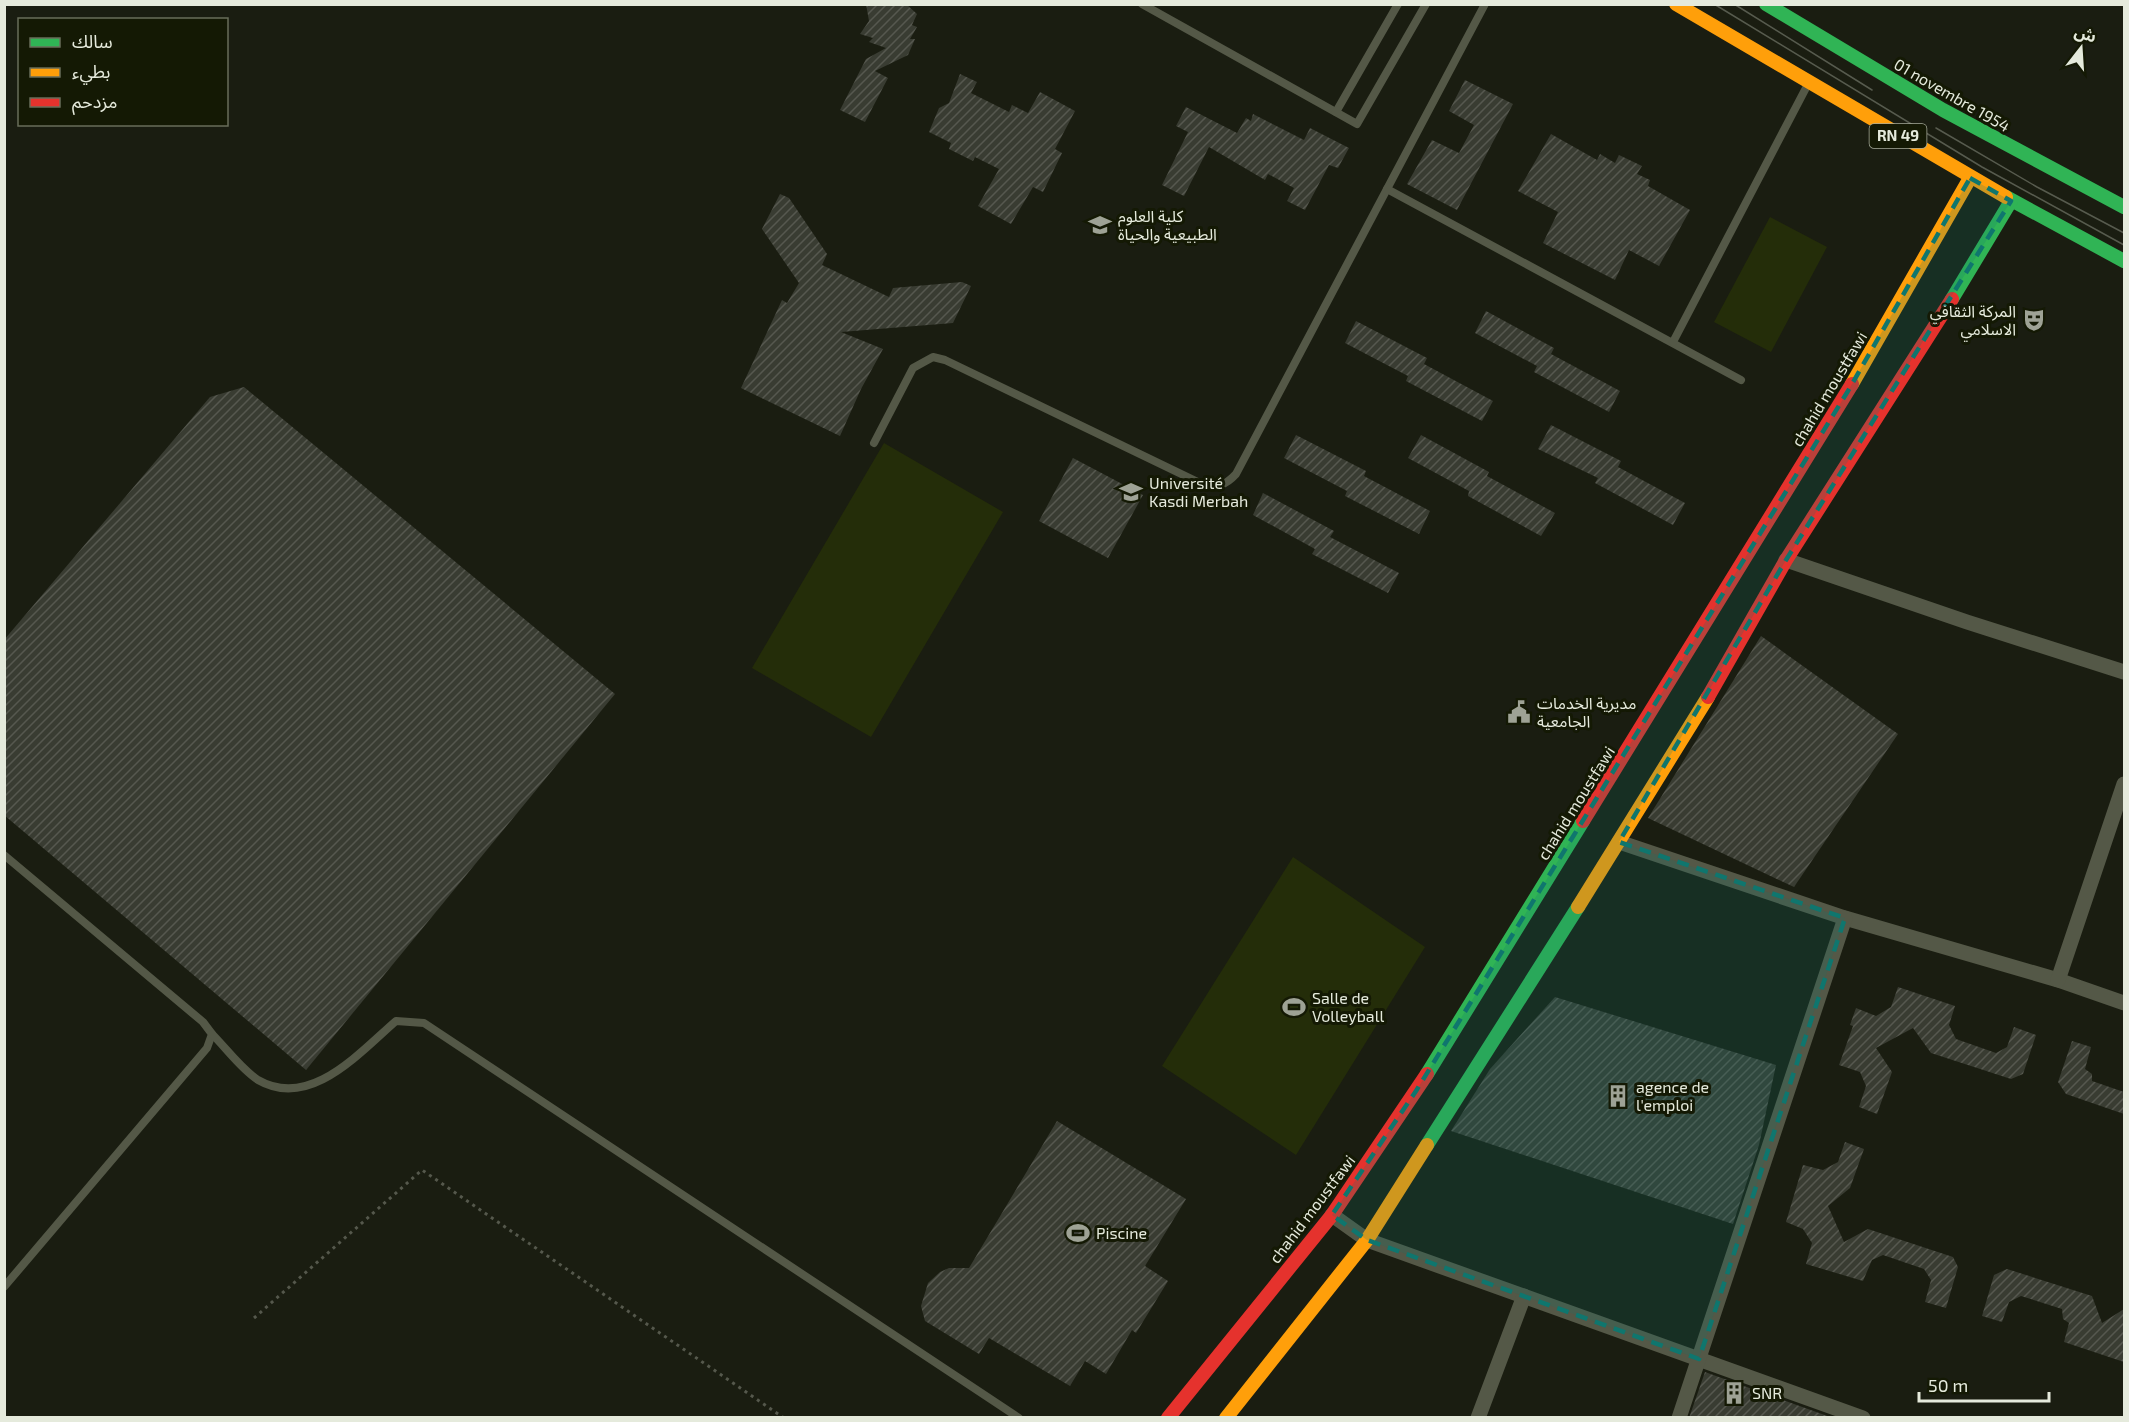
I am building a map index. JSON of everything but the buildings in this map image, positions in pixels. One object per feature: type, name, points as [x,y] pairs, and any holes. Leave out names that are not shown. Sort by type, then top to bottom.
[{"type":"main road","name":"RN 49","points":[[1676,4],[1970,178],[2124,261]]},
{"type":"main road","name":"01 novembre 1954","points":[[1766,4],[1833,46],[2040,164],[2124,207]]},
{"type":"main road","name":"chahid moustfawi","points":[[1168,1418],[1332,1215],[1416,1090],[1701,633],[1848,391],[1970,178]]},
{"type":"main road","points":[[1227,1418],[1367,1240],[1619,842],[1725,670],[1786,560],[1894,393],[2011,201]]},
{"type":"street","points":[[1786,560],[1967,622],[2124,672]]},
{"type":"street","points":[[2058,980],[2124,784]]},
{"type":"street","points":[[1619,842],[1845,918],[2058,980],[2124,1003]]},
{"type":"street","points":[[1678,1418],[1845,918]]},
{"type":"street","points":[[1332,1215],[1367,1240],[1863,1418]]},
{"type":"street","points":[[1478,1418],[1524,1296]]},
{"type":"lane","points":[[1142,4],[1357,124],[1426,4]]},
{"type":"lane","points":[[1336,112],[1398,4]]},
{"type":"lane","points":[[874,443],[913,368],[933,357],[945,360],[1202,484],[1216,487],[1227,483],[1236,474],[1485,4]]},
{"type":"lane","points":[[1673,342],[1808,84]]},
{"type":"lane","points":[[1387,189],[1742,380]]},
{"type":"lane","points":[[4,855],[203,1022],[256,1079],[279,1089],[303,1089],[335,1073],[396,1022],[424,1023],[1018,1418]]},
{"type":"lane","points":[[4,1287],[207,1048],[212,1034]]},
{"type":"path","points":[[254,1318],[422,1170],[784,1418]]},
{"type":"highlighted area","points":[[1970,178],[2011,201],[1786,560],[1619,842],[1845,918],[1699,1359],[1367,1240],[1332,1215],[1416,1091],[1848,391]]},
{"type":"green space","points":[[1770,217],[1827,247],[1771,352],[1714,322]]},
{"type":"green space","points":[[884,443],[1003,512],[871,737],[752,668]]},
{"type":"green space","name":"Salle de Volleyball","points":[[1293,857],[1425,947],[1296,1155],[1162,1066]]},
{"type":"tram line","points":[[1714,4],[1982,167],[2124,245]]},
{"type":"tram line","points":[[1734,4],[1872,90]]},
{"type":"tram line","points":[[1936,128],[2037,187],[2124,233]]},
{"type":"traffic: fast","points":[[1766,4],[1943,110],[2124,207]]},
{"type":"traffic: fast","points":[[2006,197],[2124,261]]},
{"type":"traffic: fast","points":[[1952,299],[2011,201]]},
{"type":"traffic: fast","points":[[1427,1074],[1583,821]]},
{"type":"traffic: fast","points":[[1427,1145],[1578,907]]},
{"type":"traffic: slow","points":[[1676,4],[2006,197]]},
{"type":"traffic: slow","points":[[1852,384],[1970,178]]},
{"type":"traffic: slow","points":[[1578,907],[1708,697]]},
{"type":"traffic: slow","points":[[1226,1418],[1367,1240],[1427,1145]]},
{"type":"traffic: jam","points":[[1708,697],[1786,560],[1952,299]]},
{"type":"traffic: jam","points":[[1583,821],[1852,384]]},
{"type":"traffic: jam","points":[[1168,1418],[1332,1215],[1427,1074]]},
{"type":"place","name":"كلية العلوم الطبيعية والحياة","points":[[1100,225]]},
{"type":"place","name":"المركة الثقافي الاسلامي","points":[[2034,320]]},
{"type":"place","name":"Université Kasdi Merbah","points":[[1131,492]]},
{"type":"place","name":"مديرية الخدمات الجامعية","points":[[1519,712]]},
{"type":"place","name":"Salle de Volleyball","points":[[1294,1007]]},
{"type":"place","name":"agence de l'emploi","points":[[1618,1096]]},
{"type":"place","name":"Piscine","points":[[1078,1233]]},
{"type":"place","name":"SNR","points":[[1734,1393]]}]
